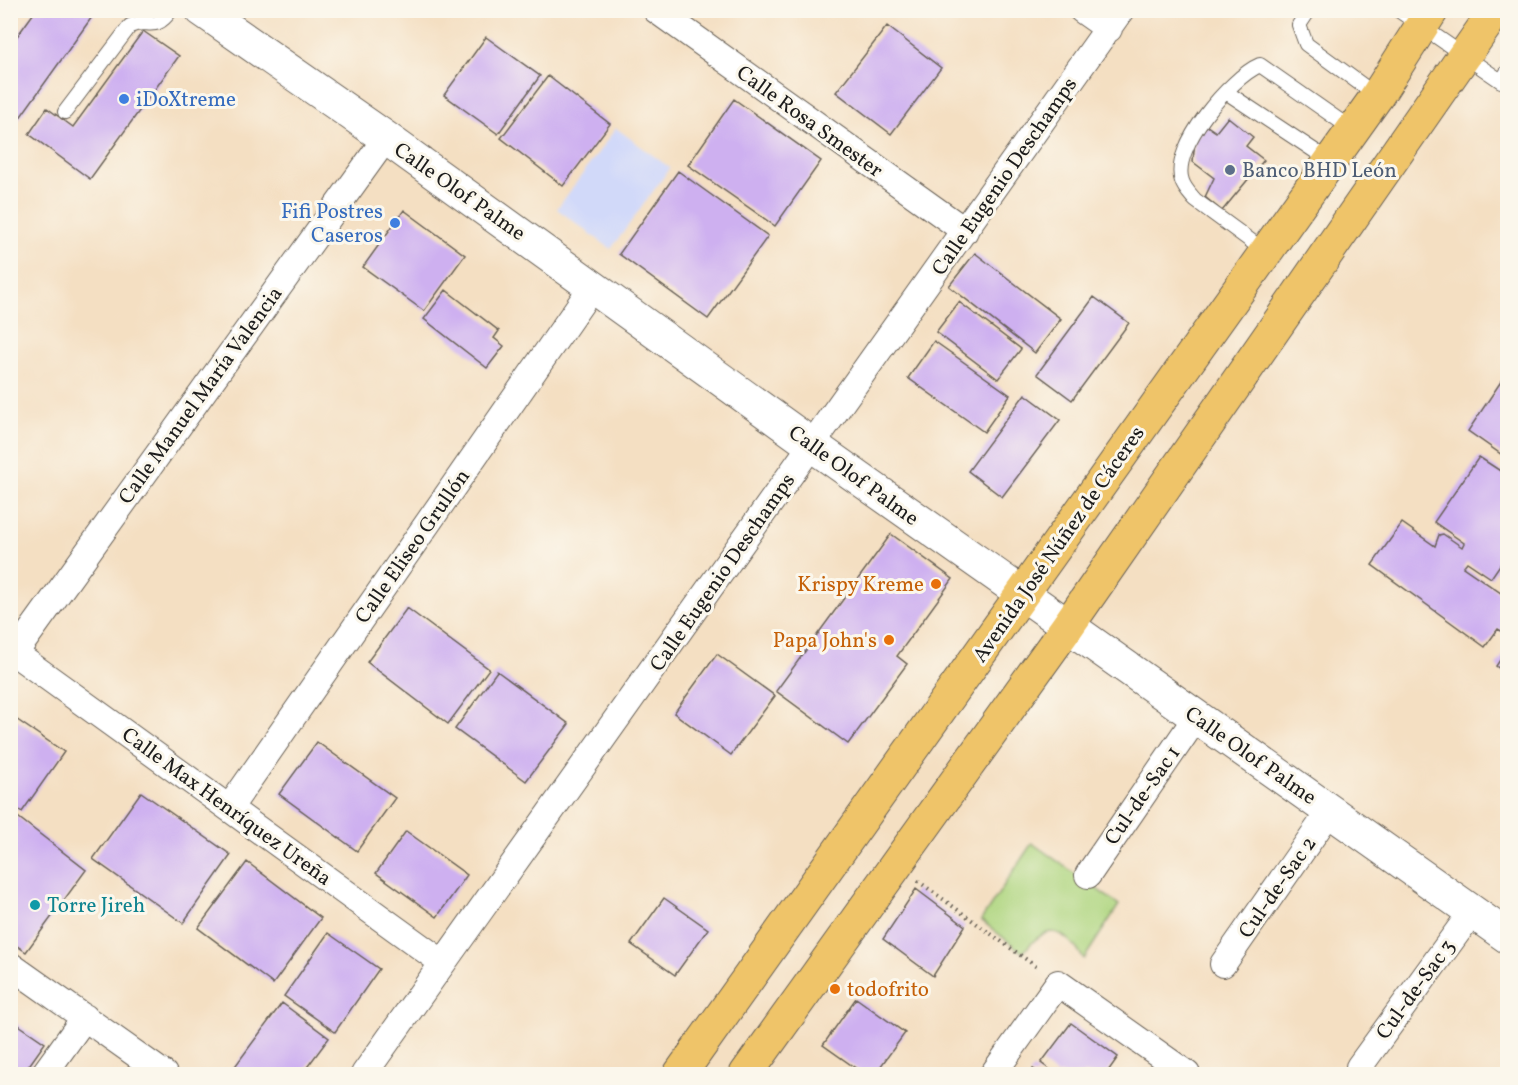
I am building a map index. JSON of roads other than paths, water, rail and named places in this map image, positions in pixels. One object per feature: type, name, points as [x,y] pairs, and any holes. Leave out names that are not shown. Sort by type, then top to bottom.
[{"type":"main road","points":[[746,1074],[1067,627],[1496,10]]},
{"type":"main road","name":"Avenida José Núñez de Cáceres","points":[[680,1074],[1377,96],[1417,16]]},
{"type":"street","name":"Calle Olof Palme","points":[[202,10],[386,138],[1067,627],[1197,716],[1508,937]]},
{"type":"street","name":"Calle Rosa Smester","points":[[656,10],[965,231]]},
{"type":"street","points":[[1082,10],[1115,20]]},
{"type":"street","name":"Calle Eugenio Deschamps","points":[[364,1074],[1115,20]]},
{"type":"street","name":"Calle Manuel María Valencia","points":[[13,652],[386,138]]},
{"type":"street","name":"Calle Eliseo Grullón","points":[[230,807],[593,286]]},
{"type":"street","name":"Calle Max Henríquez Ureña","points":[[13,652],[443,963]]},
{"type":"street","name":"Cul-de-Sac 1","points":[[1088,875],[1197,716]]},
{"type":"street","name":"Cul-de-Sac 2","points":[[1223,964],[1330,811]]},
{"type":"street","name":"Cul-de-Sac 3","points":[[1359,1066],[1472,912]]},
{"type":"street","points":[[10,965],[164,1074]]},
{"type":"street","points":[[993,1074],[1058,983],[1187,1074]]},
{"type":"street","points":[[44,1074],[85,1017]]},
{"type":"lane","points":[[65,112],[130,26],[136,23],[155,25],[164,20],[171,10]]},
{"type":"lane","points":[[1309,10],[1299,25],[1301,37],[1306,44],[1377,96]]},
{"type":"lane","points":[[1417,16],[1464,57],[1501,81],[1508,71]]},
{"type":"lane","points":[[1266,252],[1195,200],[1181,179],[1187,142],[1238,77],[1260,65],[1353,130]]},
{"type":"lane","points":[[1226,92],[1330,161]]},
{"type":"place","name":"iDoXtreme","points":[[124,99]]},
{"type":"place","name":"Banco BHD León","points":[[1230,170]]},
{"type":"place","name":"Fifi Postres Caseros","points":[[395,223]]},
{"type":"place","name":"Krispy Kreme","points":[[936,584]]},
{"type":"place","name":"Papa John's","points":[[889,640]]},
{"type":"place","name":"Torre Jireh","points":[[35,905]]},
{"type":"place","name":"todofrito","points":[[835,989]]}]
